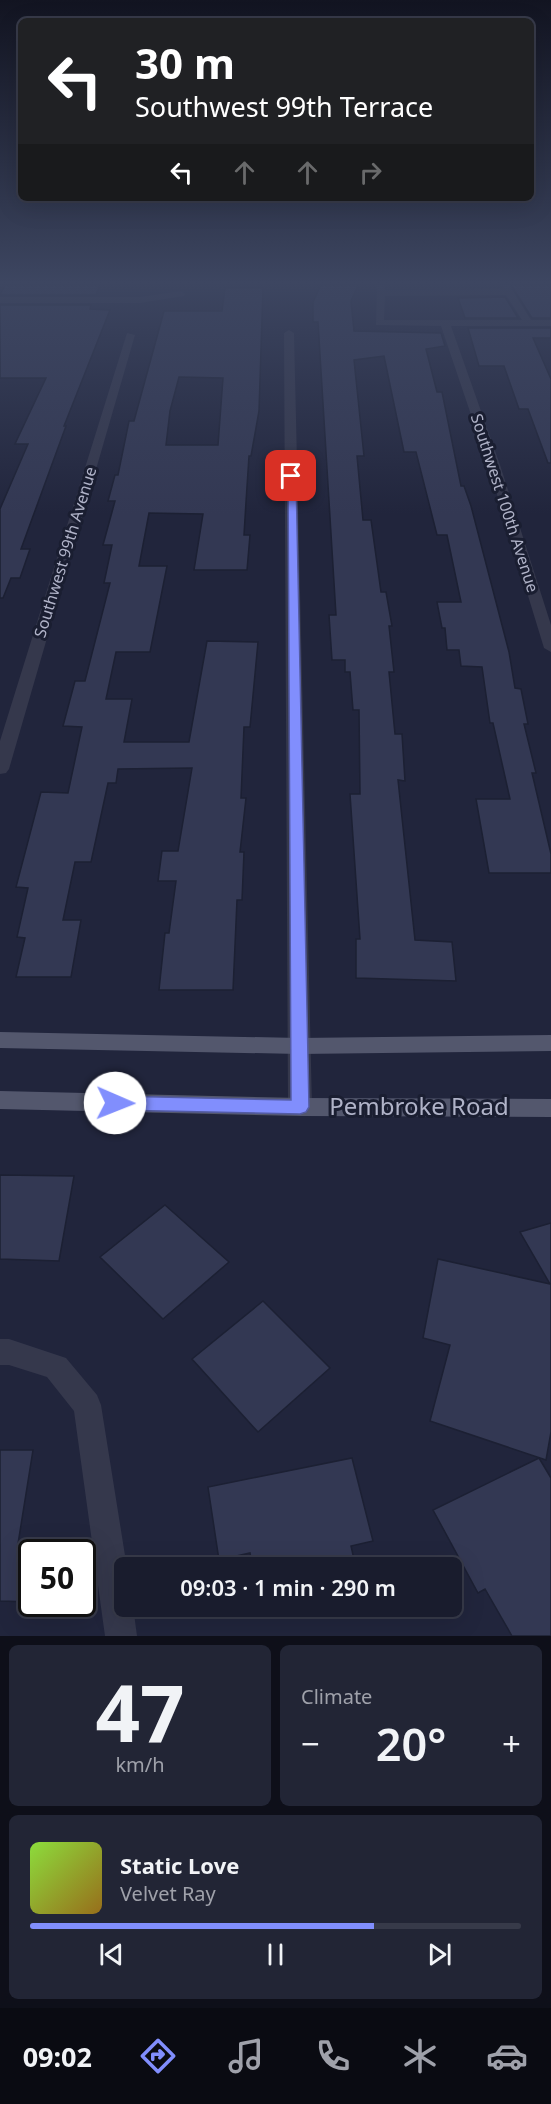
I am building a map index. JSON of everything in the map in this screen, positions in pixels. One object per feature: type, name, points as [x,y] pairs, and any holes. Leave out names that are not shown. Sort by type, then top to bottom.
[{"type":"main road","points":[[0,1040],[299,1046],[551,1043]]},
{"type":"main road","name":"Pembroke Road","points":[[0,1100],[300,1107],[551,1108]]},
{"type":"street","name":"Southwest 99th Avenue","points":[[0,769],[122,361]]},
{"type":"street","points":[[289,361],[300,1107]]},
{"type":"street","name":"Southwest 100th Avenue","points":[[459,361],[551,648]]},
{"type":"street","points":[[0,1352],[56,1367],[87,1405],[121,1636]]},
{"type":"building","points":[[0,361],[90,361],[64,426],[66,426],[21,549],[30,549],[20,578],[11,578],[3,598],[0,598],[0,509],[28,444],[15,444],[46,378],[0,378]]},
{"type":"building","points":[[150,361],[261,361],[259,411],[251,456],[249,456],[244,535],[250,535],[247,570],[194,570],[203,514],[149,513],[139,566],[167,566],[150,652],[116,652],[106,699],[132,699],[124,742],[189,742],[207,641],[258,642],[250,727],[244,727],[241,798],[246,798],[240,852],[244,852],[242,900],[237,900],[233,990],[159,990],[165,933],[169,933],[176,881],[158,881],[162,851],[178,851],[192,768],[118,769],[116,783],[108,783],[91,862],[75,862],[63,920],[81,920],[71,977],[16,977],[25,938],[17,937],[28,888],[16,887],[41,792],[68,793],[82,727],[63,726],[75,681],[85,681],[110,583],[104,583],[112,545],[103,545],[115,501],[108,501],[115,475],[118,475],[129,421],[134,421]],"holes":[[[179,377],[223,378],[218,445],[166,445],[170,411]]]},
{"type":"building","points":[[320,361],[354,361],[364,456],[357,456],[363,520],[371,520],[381,592],[386,592],[392,626],[389,626],[394,672],[389,672],[395,734],[402,734],[405,781],[398,780],[415,940],[452,942],[456,981],[356,978],[356,939],[360,939],[350,794],[360,794],[359,710],[353,710],[350,672],[345,672],[345,660],[332,660],[329,615],[336,615]]},
{"type":"building","points":[[385,361],[429,361],[437,392],[442,392],[461,486],[464,486],[471,506],[509,652],[515,688],[521,689],[528,724],[524,724],[536,773],[532,773],[551,854],[551,873],[489,873],[476,799],[510,799],[493,723],[490,723],[482,667],[461,666],[459,650],[447,650],[445,628],[442,628],[437,602],[461,602],[447,535],[437,535],[416,452],[404,452]]},
{"type":"building","points":[[478,361],[543,361],[551,379],[551,463],[548,463],[528,409],[519,409],[504,366],[479,366]]},
{"type":"building","points":[[0,1175],[74,1176],[59,1261],[0,1259]]},
{"type":"building","points":[[165,1205],[229,1262],[163,1319],[100,1257]]},
{"type":"building","points":[[551,1223],[551,1432],[546,1460],[430,1421],[450,1345],[423,1338],[438,1259],[550,1284],[520,1232]]},
{"type":"building","points":[[263,1301],[330,1368],[258,1432],[192,1359]]},
{"type":"building","points":[[0,1450],[33,1450],[18,1539],[18,1602],[0,1601]]},
{"type":"building","points":[[352,1458],[373,1541],[351,1546],[354,1557],[251,1557],[250,1553],[219,1557],[208,1487]]},
{"type":"building","points":[[539,1458],[551,1478],[551,1636],[512,1636],[485,1589],[478,1593],[462,1563],[462,1557],[458,1557],[433,1510]]},
{"type":"route","points":[[115,1103],[300,1107],[291,476]]}]
